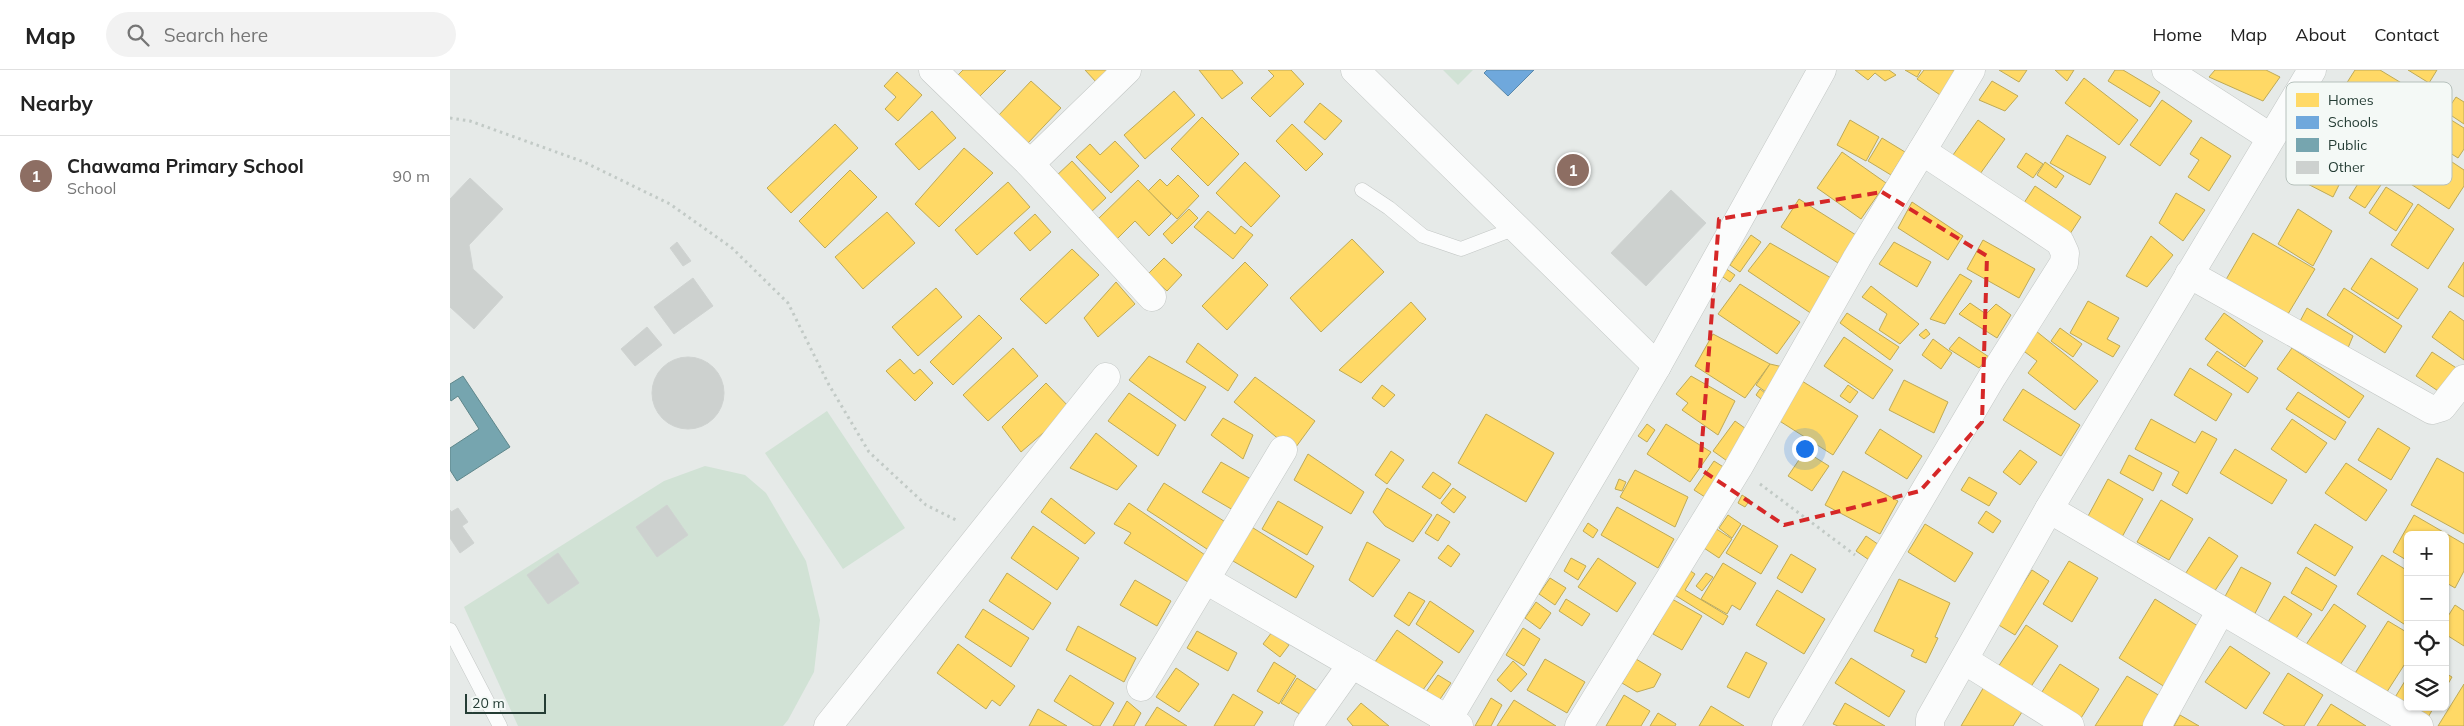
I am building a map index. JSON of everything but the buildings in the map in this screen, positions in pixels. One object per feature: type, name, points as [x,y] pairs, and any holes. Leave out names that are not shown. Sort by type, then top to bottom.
[{"type":"street","points":[[933,70],[1030,164],[1152,297]]},
{"type":"street","points":[[1030,164],[1127,70]]},
{"type":"street","points":[[1355,70],[1656,366]]},
{"type":"street","points":[[1206,580],[1352,664],[1450,724],[1656,366],[1822,70]]},
{"type":"street","points":[[1579,726],[1738,468],[1830,304],[1971,70]]},
{"type":"street","points":[[2304,82],[2312,70]]},
{"type":"street","points":[[2171,71],[2270,137]]},
{"type":"street","points":[[1930,726],[1930,719],[2049,509],[2286,111]]},
{"type":"street","points":[[1786,726],[1992,376],[2064,263],[2065,253],[2060,242],[1922,151]]},
{"type":"street","points":[[2189,274],[2432,410],[2442,407],[2464,379]]},
{"type":"street","points":[[828,726],[1106,377]]},
{"type":"street","points":[[1141,687],[1283,450]]},
{"type":"street","points":[[2049,509],[2420,726]]},
{"type":"street","points":[[2157,726],[2221,610]]},
{"type":"street","points":[[1964,660],[2070,726]]},
{"type":"street","points":[[1308,726],[1352,664]]},
{"type":"lane","points":[[1362,190],[1389,208],[1422,236],[1461,249],[1516,228]]},
{"type":"lane","points":[[450,630],[500,726]]},
{"type":"path","points":[[450,118],[470,121],[584,162],[670,204],[732,248],[788,303],[829,384],[869,452],[926,505],[980,533]]},
{"type":"path","points":[[1738,468],[1878,572]]},
{"type":"highlighted area","points":[[1882,192],[1987,256],[1982,422],[1920,491],[1784,525],[1700,469],[1719,219]]},
{"type":"green space","points":[[1443,70],[1473,70],[1458,85]]},
{"type":"green space","points":[[827,411],[905,528],[843,569],[765,453]]},
{"type":"green space","points":[[705,466],[745,475],[766,493],[806,561],[820,620],[814,672],[788,720],[783,726],[518,726],[464,607],[664,481]]},
{"type":"place","name":"Chawama Primary School","points":[[1573,170]]}]
